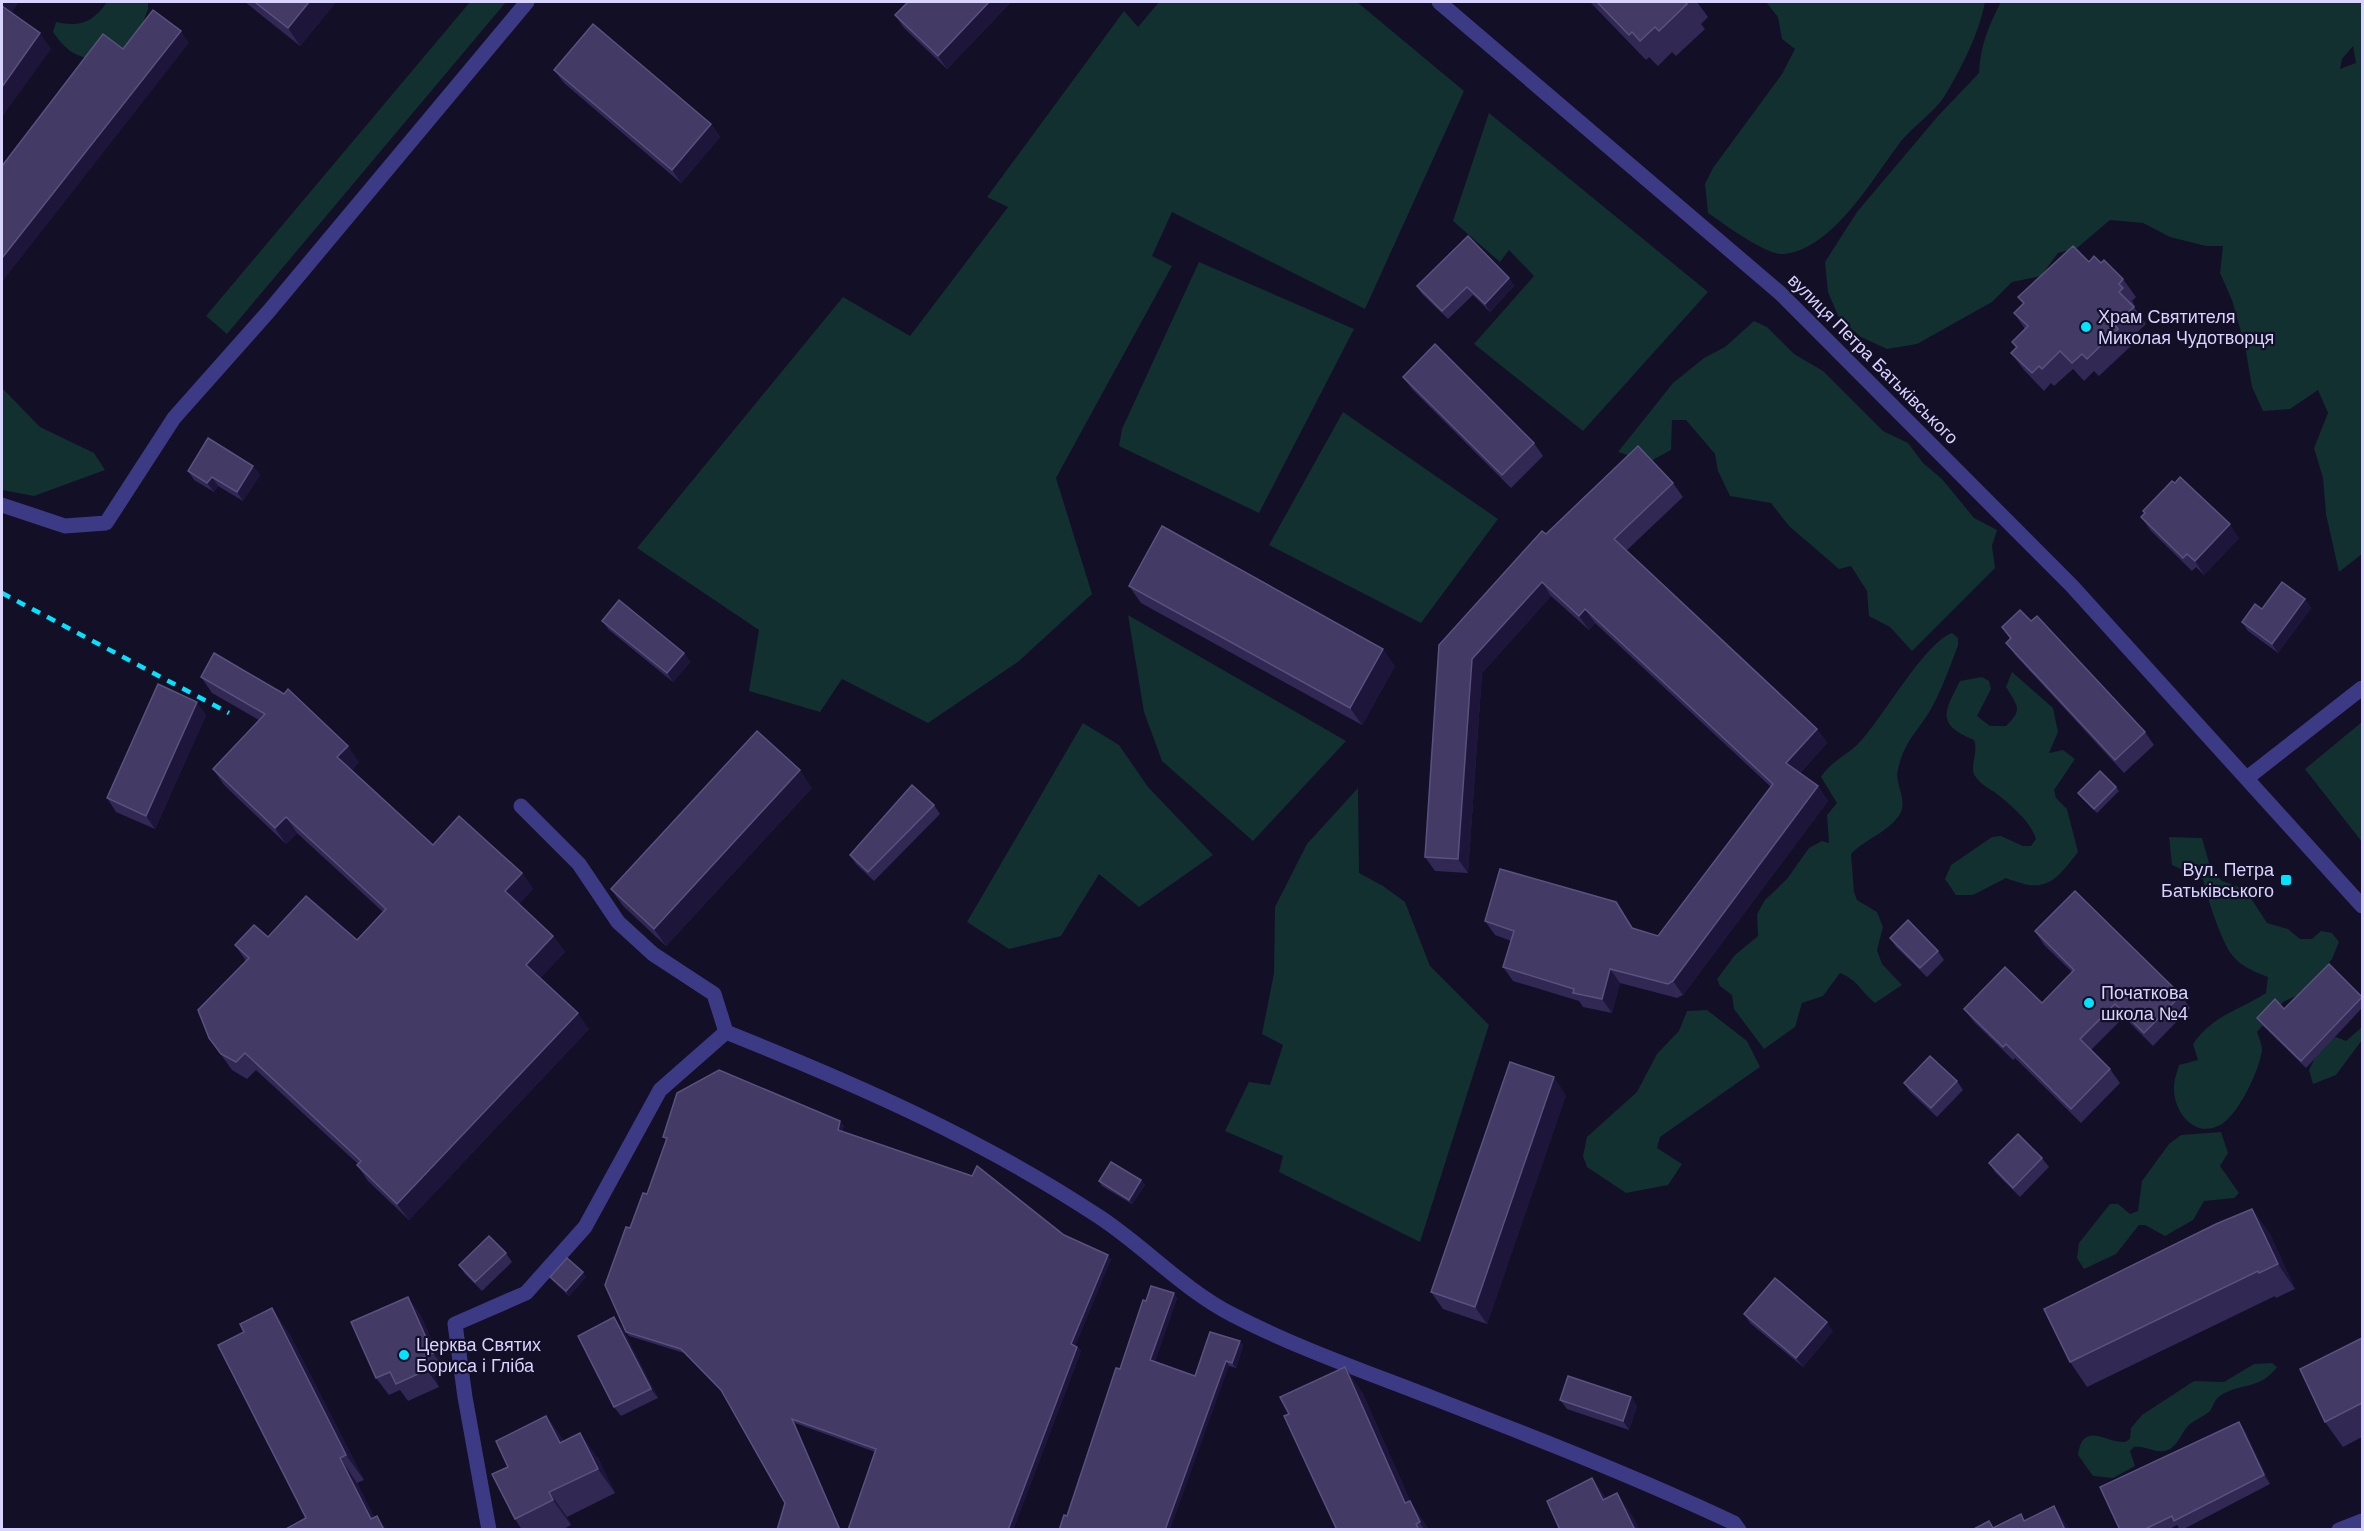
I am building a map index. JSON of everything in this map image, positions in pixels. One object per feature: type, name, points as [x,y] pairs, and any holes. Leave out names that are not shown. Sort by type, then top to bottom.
[{"type":"street","points":[[2,505],[65,526],[106,523],[174,418],[268,311],[527,2]]},
{"type":"street","name":"вулиця Петра Батьківського","points":[[1439,2],[1780,293],[2072,586],[2362,906]]},
{"type":"street","points":[[2247,778],[2362,688]]},
{"type":"street","points":[[521,806],[579,864],[618,922],[653,954],[714,994],[726,1032]]},
{"type":"street","points":[[489,1530],[465,1397],[455,1324],[526,1293],[585,1227],[660,1090],[726,1032]]},
{"type":"street","points":[[726,1032],[832,1075],[971,1140],[1102,1219],[1164,1269],[1231,1315],[1364,1371],[1657,1487],[1734,1523],[1740,1530]]},
{"type":"street","points":[[2339,1530],[2362,1521]]},
{"type":"green space","points":[[107,2],[148,2],[148,9],[135,45],[111,54],[90,58],[72,52],[53,32],[56,22],[72,24],[85,22],[96,15]]},
{"type":"green space","points":[[470,2],[506,2],[227,334],[206,316]]},
{"type":"green space","points":[[1159,2],[1357,2],[1464,91],[1365,309],[1172,212],[1152,256],[1172,266],[1056,478],[1092,594],[1019,661],[928,723],[842,679],[820,712],[749,691],[759,630],[637,548],[843,297],[910,336],[1008,207],[987,197],[1124,11],[1138,27]]},
{"type":"green space","points":[[1766,2],[1985,2],[1969,51],[1944,97],[1902,140],[1866,191],[1836,225],[1820,239],[1802,249],[1784,254],[1756,245],[1708,213],[1705,184],[1713,168],[1782,74],[1795,49],[1782,39],[1778,17]]},
{"type":"green space","points":[[2001,2],[2362,2],[2362,554],[2339,572],[2326,514],[2323,478],[2314,448],[2328,413],[2318,390],[2290,409],[2263,411],[2252,387],[2245,346],[2232,300],[2220,273],[2223,246],[2206,246],[2170,237],[2143,223],[2110,220],[2077,248],[2058,253],[2041,276],[2012,282],[1992,302],[1917,344],[1887,349],[1861,337],[1839,318],[1828,292],[1825,262],[1857,212],[1938,116],[1979,73],[1983,45]],"holes":[[[2353,46],[2356,63],[2340,69],[2342,59]]]},
{"type":"green space","points":[[1489,113],[1708,292],[1583,431],[1474,344],[1534,276],[1509,250],[1500,262],[1453,221]]},
{"type":"green space","points":[[1199,262],[1354,329],[1259,513],[1119,446],[1122,429]]},
{"type":"green space","points":[[1754,321],[1767,327],[1794,354],[1823,371],[1883,431],[1908,443],[1923,463],[1942,479],[1974,518],[1997,530],[1992,546],[1995,568],[1912,651],[1890,627],[1869,616],[1867,591],[1851,566],[1839,569],[1789,526],[1771,503],[1730,496],[1718,471],[1715,454],[1686,420],[1672,420],[1671,450],[1649,462],[1618,452],[1673,383],[1704,358],[1725,347]]},
{"type":"green space","points":[[2,388],[40,427],[94,453],[105,470],[34,496],[2,490]]},
{"type":"green space","points":[[1343,412],[1498,519],[1421,623],[1269,545]]},
{"type":"green space","points":[[1128,615],[1346,741],[1253,841],[1162,761],[1144,712]]},
{"type":"green space","points":[[1952,633],[1958,638],[1958,645],[1946,678],[1931,709],[1908,744],[1898,769],[1897,775],[1903,803],[1900,814],[1890,826],[1851,854],[1854,892],[1857,900],[1877,912],[1883,927],[1877,950],[1882,964],[1902,985],[1875,1003],[1855,983],[1840,973],[1823,996],[1802,1003],[1795,1027],[1764,1049],[1734,1009],[1732,995],[1720,986],[1717,979],[1735,955],[1758,936],[1757,914],[1765,900],[1787,879],[1809,848],[1822,841],[1829,843],[1827,815],[1837,803],[1821,777],[1829,767],[1859,743],[1929,651]]},
{"type":"green space","points":[[2012,672],[2053,708],[2058,732],[2049,753],[2063,750],[2075,759],[2054,790],[2056,798],[2067,809],[2078,852],[2048,883],[2030,885],[2006,878],[1973,895],[1956,895],[1945,879],[1951,865],[1992,837],[2001,836],[2023,846],[2031,846],[2036,839],[2030,826],[2020,814],[1977,779],[1973,772],[1974,740],[1954,729],[1947,717],[1947,710],[1960,681],[1982,677],[1989,681],[1991,689],[1977,716],[1990,726],[2006,726],[2017,711],[2016,704],[2006,687]]},
{"type":"green space","points":[[2362,722],[2362,842],[2305,769]]},
{"type":"green space","points":[[1083,723],[1119,745],[1148,787],[1213,855],[1139,907],[1099,874],[1061,936],[1009,949],[967,922]]},
{"type":"green space","points":[[1358,788],[1359,873],[1383,886],[1405,902],[1430,966],[1489,1025],[1420,1242],[1279,1172],[1283,1156],[1225,1131],[1249,1082],[1270,1085],[1283,1045],[1262,1034],[1274,973],[1275,907],[1307,844]]},
{"type":"green space","points":[[2169,837],[2202,838],[2211,870],[2222,881],[2245,889],[2267,923],[2288,929],[2300,939],[2312,939],[2321,931],[2332,933],[2339,942],[2332,959],[2318,978],[2296,996],[2283,1002],[2257,1032],[2262,1050],[2253,1080],[2241,1102],[2227,1120],[2211,1128],[2194,1126],[2187,1121],[2177,1105],[2174,1087],[2179,1065],[2198,1060],[2193,1044],[2209,1026],[2226,1014],[2266,993],[2268,977],[2248,968],[2232,955],[2219,930],[2203,879],[2172,865]]},
{"type":"green space","points":[[1707,1010],[1747,1041],[1760,1067],[1660,1137],[1657,1148],[1682,1164],[1668,1185],[1626,1193],[1587,1167],[1583,1156],[1587,1137],[1637,1092],[1657,1054],[1679,1031],[1687,1011]]},
{"type":"green space","points":[[2362,1027],[2362,1040],[2336,1075],[2313,1084],[2309,1070],[2322,1044],[2336,1037],[2346,1041]]},
{"type":"green space","points":[[2221,1132],[2228,1153],[2220,1166],[2239,1193],[2234,1198],[2204,1201],[2193,1220],[2165,1236],[2145,1225],[2139,1225],[2116,1254],[2084,1269],[2077,1258],[2079,1243],[2110,1204],[2118,1204],[2130,1214],[2138,1211],[2142,1181],[2169,1144],[2181,1135]]},
{"type":"green space","points":[[2272,1363],[2277,1367],[2263,1380],[2227,1392],[2218,1398],[2210,1411],[2189,1425],[2170,1449],[2157,1451],[2134,1447],[2130,1451],[2135,1466],[2113,1478],[2093,1476],[2078,1455],[2081,1444],[2085,1438],[2090,1436],[2125,1442],[2130,1439],[2131,1428],[2142,1415],[2194,1381],[2224,1382],[2254,1364]]},
{"type":"building","points":[[255,2],[309,2],[288,28]]},
{"type":"building","points":[[908,2],[989,2],[938,56],[895,15]]},
{"type":"building","points":[[1597,2],[1685,2],[1687,4],[1659,31],[1655,27],[1640,41],[1632,32],[1629,35]]},
{"type":"building","points":[[2,6],[40,33],[2,87]]},
{"type":"building","points":[[153,10],[181,31],[2,258],[2,166],[103,34],[123,49]]},
{"type":"building","points":[[593,24],[711,124],[672,170],[554,70]]},
{"type":"building","points":[[1468,236],[1509,278],[1485,304],[1467,287],[1442,311],[1417,286]]},
{"type":"building","name":"Храм Святителя Миколая Чудотворця","points":[[2073,246],[2089,262],[2094,256],[2101,263],[2104,260],[2123,279],[2119,284],[2123,288],[2119,292],[2134,307],[2115,325],[2118,329],[2087,359],[2082,354],[2072,363],[2060,351],[2042,369],[2039,366],[2032,373],[2011,353],[2017,347],[2012,342],[2028,326],[2014,313],[2024,303],[2018,297]]},
{"type":"building","points":[[1435,344],[1534,443],[1502,475],[1403,377]]},
{"type":"building","points":[[208,438],[253,466],[237,492],[212,477],[207,483],[188,471]]},
{"type":"building","points":[[1638,446],[1673,483],[1614,539],[1817,729],[1786,763],[1818,786],[1673,981],[1668,984],[1610,969],[1602,999],[1573,993],[1574,989],[1503,967],[1514,931],[1485,921],[1500,869],[1616,902],[1632,928],[1658,936],[1773,784],[1585,609],[1579,616],[1542,582],[1472,659],[1458,859],[1425,857],[1439,645],[1542,531],[1546,534]]},
{"type":"building","points":[[2180,477],[2230,524],[2195,561],[2187,554],[2183,558],[2141,517],[2145,513],[2143,511],[2172,481],[2175,483]]},
{"type":"building","points":[[1162,526],[1383,649],[1350,708],[1129,586]]},
{"type":"building","points":[[2282,582],[2305,599],[2272,644],[2242,622],[2255,604],[2262,609]]},
{"type":"building","points":[[619,600],[684,653],[667,673],[602,621]]},
{"type":"building","points":[[2020,610],[2031,621],[2037,616],[2145,732],[2115,760],[2006,643],[2011,638],[2002,627]]},
{"type":"building","points":[[214,653],[284,694],[288,689],[348,746],[337,757],[433,845],[459,816],[522,873],[505,891],[553,936],[526,965],[578,1013],[397,1204],[357,1165],[361,1161],[245,1053],[236,1062],[221,1054],[209,1038],[198,1010],[249,958],[235,945],[254,925],[268,937],[306,896],[357,940],[386,909],[286,817],[275,828],[213,769],[265,714],[201,677]]},
{"type":"building","points":[[158,684],[197,702],[146,816],[107,798]]},
{"type":"building","points":[[757,731],[800,770],[654,929],[611,889]]},
{"type":"building","points":[[2100,771],[2116,787],[2094,809],[2078,793]]},
{"type":"building","points":[[912,785],[934,805],[868,872],[850,855]]},
{"type":"building","points":[[2075,891],[2181,995],[2144,1033],[2115,1004],[2080,1039],[2110,1069],[2071,1109],[2006,1044],[2003,1047],[1964,1009],[2005,967],[2042,1003],[2074,970],[2035,931]]},
{"type":"building","points":[[1908,920],[1938,951],[1920,968],[1890,938]]},
{"type":"building","points":[[2329,964],[2362,997],[2301,1061],[2257,1018],[2275,999],[2284,1009]]},
{"type":"building","points":[[1930,1056],[1957,1081],[1931,1108],[1904,1083]]},
{"type":"building","points":[[1510,1062],[1554,1077],[1475,1307],[1431,1292]]},
{"type":"building","points":[[719,1070],[840,1121],[838,1130],[972,1176],[977,1166],[1064,1235],[1108,1255],[1071,1344],[1077,1347],[1008,1530],[848,1530],[876,1449],[792,1419],[840,1530],[777,1530],[785,1503],[721,1390],[681,1349],[626,1332],[605,1285],[626,1227],[630,1228],[643,1193],[647,1194],[667,1138],[663,1137],[677,1093]]},
{"type":"building","points":[[2018,1134],[2042,1158],[2013,1188],[1989,1163]]},
{"type":"building","points":[[1111,1162],[1141,1180],[1129,1200],[1099,1181]]},
{"type":"building","points":[[2252,1209],[2278,1264],[2259,1273],[2258,1271],[2070,1362],[2044,1309],[2216,1224]]},
{"type":"building","points":[[489,1236],[506,1253],[475,1282],[459,1265]]},
{"type":"building","points":[[567,1258],[583,1272],[566,1291],[550,1277]]},
{"type":"building","points":[[1775,1278],[1827,1322],[1796,1358],[1744,1314]]},
{"type":"building","points":[[1151,1286],[1174,1293],[1150,1360],[1195,1376],[1210,1332],[1240,1341],[1232,1363],[1226,1361],[1165,1530],[1059,1530],[1064,1515],[1067,1516],[1116,1368],[1120,1369],[1143,1300],[1146,1301]]},
{"type":"building","name":"Церква Святих Бориса і Гліба","points":[[408,1297],[433,1353],[421,1358],[427,1370],[396,1384],[390,1372],[376,1378],[351,1322]]},
{"type":"building","points":[[272,1308],[346,1455],[340,1458],[371,1519],[377,1516],[384,1530],[284,1530],[306,1518],[218,1345],[244,1332],[240,1324]]},
{"type":"building","points":[[614,1317],[651,1389],[614,1407],[578,1336]]},
{"type":"building","points":[[2362,1338],[2362,1403],[2325,1422],[2300,1369]]},
{"type":"building","points":[[1345,1367],[1405,1503],[1410,1501],[1420,1522],[1416,1524],[1419,1530],[1337,1530],[1284,1416],[1289,1414],[1280,1397]]},
{"type":"building","points":[[1568,1376],[1631,1397],[1623,1421],[1560,1400]]},
{"type":"building","points":[[546,1416],[560,1443],[580,1433],[598,1469],[549,1492],[553,1500],[515,1519],[492,1474],[508,1467],[496,1441]]},
{"type":"building","points":[[2239,1422],[2264,1475],[2174,1521],[2172,1516],[2143,1530],[2120,1530],[2100,1487]]},
{"type":"building","points":[[1592,1478],[1603,1500],[1617,1493],[1635,1530],[1560,1530],[1547,1501]]},
{"type":"building","points":[[2054,1506],[2065,1530],[1972,1530],[1989,1521],[1993,1528],[2021,1514],[2024,1521]]},
{"type":"railway","points":[[2,593],[229,713]]},
{"type":"place","name":"Храм Святителя Миколая Чудотворця","points":[[2086,327]]},
{"type":"place","name":"Вул. Петра Батьківського","points":[[2286,880]]},
{"type":"place","name":"Початкова школа №4","points":[[2089,1003]]},
{"type":"place","name":"Церква Святих Бориса і Гліба","points":[[404,1355]]}]
